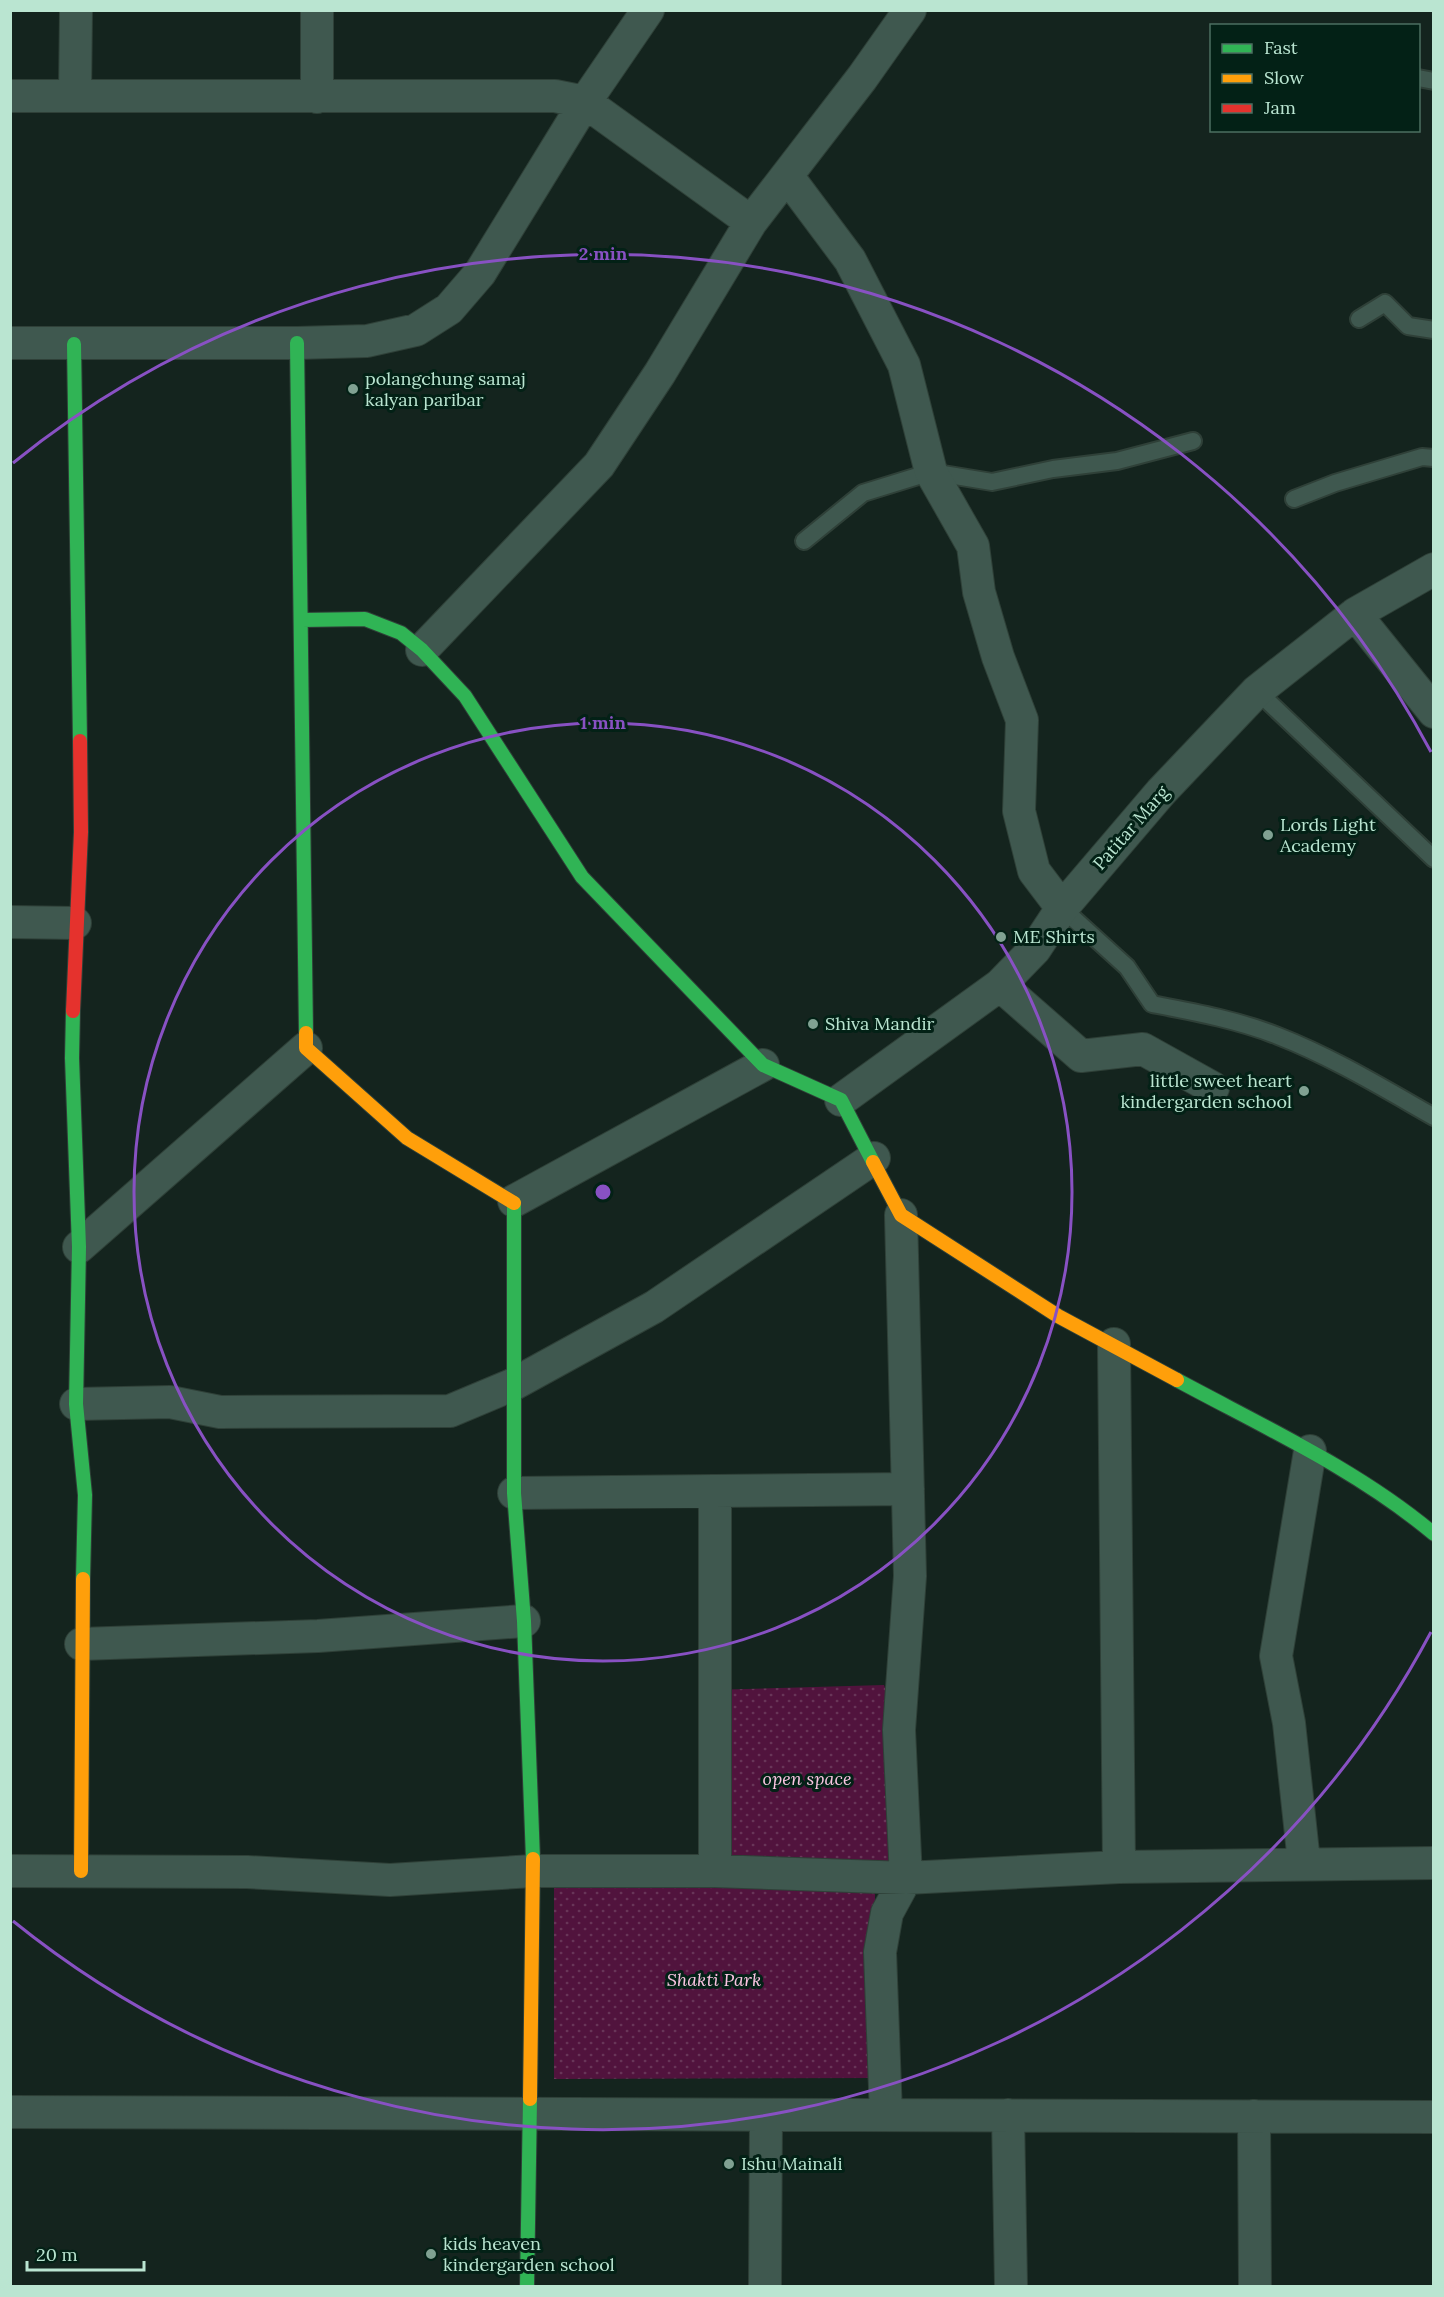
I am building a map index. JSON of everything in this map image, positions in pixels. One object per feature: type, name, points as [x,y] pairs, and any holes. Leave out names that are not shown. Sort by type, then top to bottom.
[{"type":"street","points":[[75,96],[76,10]]},
{"type":"street","points":[[317,10],[317,97]]},
{"type":"street","points":[[10,343],[367,341],[416,330],[449,309],[480,273],[585,102],[648,10]]},
{"type":"street","points":[[423,650],[599,465],[660,373],[751,222],[788,177],[910,10]]},
{"type":"street","points":[[10,96],[555,96],[585,102],[751,222]]},
{"type":"street","points":[[788,177],[850,260],[904,365],[932,472],[973,546],[979,592],[998,657],[1022,720],[1019,811],[1021,821],[1034,872],[1062,908]]},
{"type":"street","points":[[297,343],[306,1048],[407,1138],[514,1201]]},
{"type":"street","points":[[74,344],[81,810],[75,923],[72,1058],[79,1247],[76,1404],[85,1495],[81,1644],[81,1871]]},
{"type":"street","name":"Patitar Marg","points":[[841,1100],[1000,985],[1035,949],[1062,908],[1161,792],[1257,691],[1355,614],[1434,569]]},
{"type":"street","points":[[1355,614],[1434,712]]},
{"type":"street","points":[[302,620],[365,619],[401,633],[423,650],[465,696],[582,877],[763,1065],[841,1100],[874,1158],[901,1215],[910,1576],[898,1730],[906,1878],[887,1913],[880,1952],[886,2115]]},
{"type":"street","points":[[10,922],[75,923]]},
{"type":"street","points":[[1000,985],[1081,1056],[1143,1049],[1213,1089]]},
{"type":"street","points":[[79,1247],[306,1048]]},
{"type":"street","points":[[514,1201],[763,1065]]},
{"type":"street","points":[[76,1404],[170,1402],[220,1412],[450,1411],[512,1385],[654,1307],[874,1158]]},
{"type":"street","points":[[514,1201],[512,1385],[514,1493],[524,1621],[533,1871],[527,2286]]},
{"type":"street","points":[[901,1215],[1058,1316],[1310,1451],[1407,1510],[1434,1534]]},
{"type":"street","points":[[1114,1344],[1119,1867]]},
{"type":"street","points":[[1304,1862],[1289,1723],[1276,1656],[1310,1451]]},
{"type":"street","points":[[514,1493],[908,1489]]},
{"type":"street","points":[[715,1491],[716,1871]]},
{"type":"street","points":[[81,1644],[318,1636],[524,1621]]},
{"type":"street","points":[[10,1871],[247,1872],[390,1880],[533,1871],[716,1871],[906,1878],[1119,1867],[1304,1862],[1434,1863]]},
{"type":"street","points":[[10,2112],[1434,2117]]},
{"type":"street","points":[[765,2286],[766,2115]]},
{"type":"street","points":[[1008,2115],[1011,2286]]},
{"type":"street","points":[[1254,2116],[1255,2286]]},
{"type":"lane","points":[[1359,319],[1385,303],[1408,326],[1434,330]]},
{"type":"lane","points":[[804,541],[863,493],[932,472],[992,482],[1053,469],[1117,461],[1193,441]]},
{"type":"lane","points":[[1294,499],[1335,483],[1422,457],[1434,458]]},
{"type":"lane","points":[[1257,691],[1434,859]]},
{"type":"lane","points":[[1062,908],[1127,967],[1152,1004],[1196,1012],[1277,1035],[1364,1077],[1434,1117]]},
{"type":"green space","name":"open space","points":[[884,1685],[896,1720],[901,1872],[715,1871],[711,1690]]},
{"type":"green space","name":"Shakti Park","points":[[554,1882],[875,1882],[875,2078],[554,2079]]},
{"type":"traffic: fast","points":[[297,343],[306,1033]]},
{"type":"traffic: fast","points":[[74,344],[80,741]]},
{"type":"traffic: fast","points":[[302,620],[365,619],[401,633],[422,650],[465,696],[582,877],[763,1065],[841,1100],[873,1162]]},
{"type":"traffic: fast","points":[[73,1011],[72,1058],[79,1247],[76,1404],[85,1495],[83,1579]]},
{"type":"traffic: fast","points":[[514,1203],[514,1493],[524,1621],[533,1859]]},
{"type":"traffic: fast","points":[[1177,1380],[1342,1470],[1405,1511],[1434,1534]]},
{"type":"traffic: fast","points":[[527,2286],[530,2099]]},
{"type":"traffic: slow","points":[[306,1033],[306,1048],[407,1138],[514,1203]]},
{"type":"traffic: slow","points":[[873,1162],[901,1215],[1058,1316],[1177,1380]]},
{"type":"traffic: slow","points":[[81,1871],[83,1579]]},
{"type":"traffic: slow","points":[[530,2099],[533,1859]]},
{"type":"traffic: jam","points":[[73,1011],[81,832],[80,741]]},
{"type":"place","name":"polangchung samaj kalyan paribar","points":[[353,389]]},
{"type":"place","name":"Lords Light Academy","points":[[1268,835]]},
{"type":"place","name":"ME Shirts","points":[[1001,937]]},
{"type":"place","name":"Shiva Mandir","points":[[813,1024]]},
{"type":"place","name":"little sweet heart kindergarden school","points":[[1304,1091]]},
{"type":"place","name":"Ishu Mainali","points":[[729,2164]]},
{"type":"place","name":"kids heaven kindergarden school","points":[[431,2254]]}]
